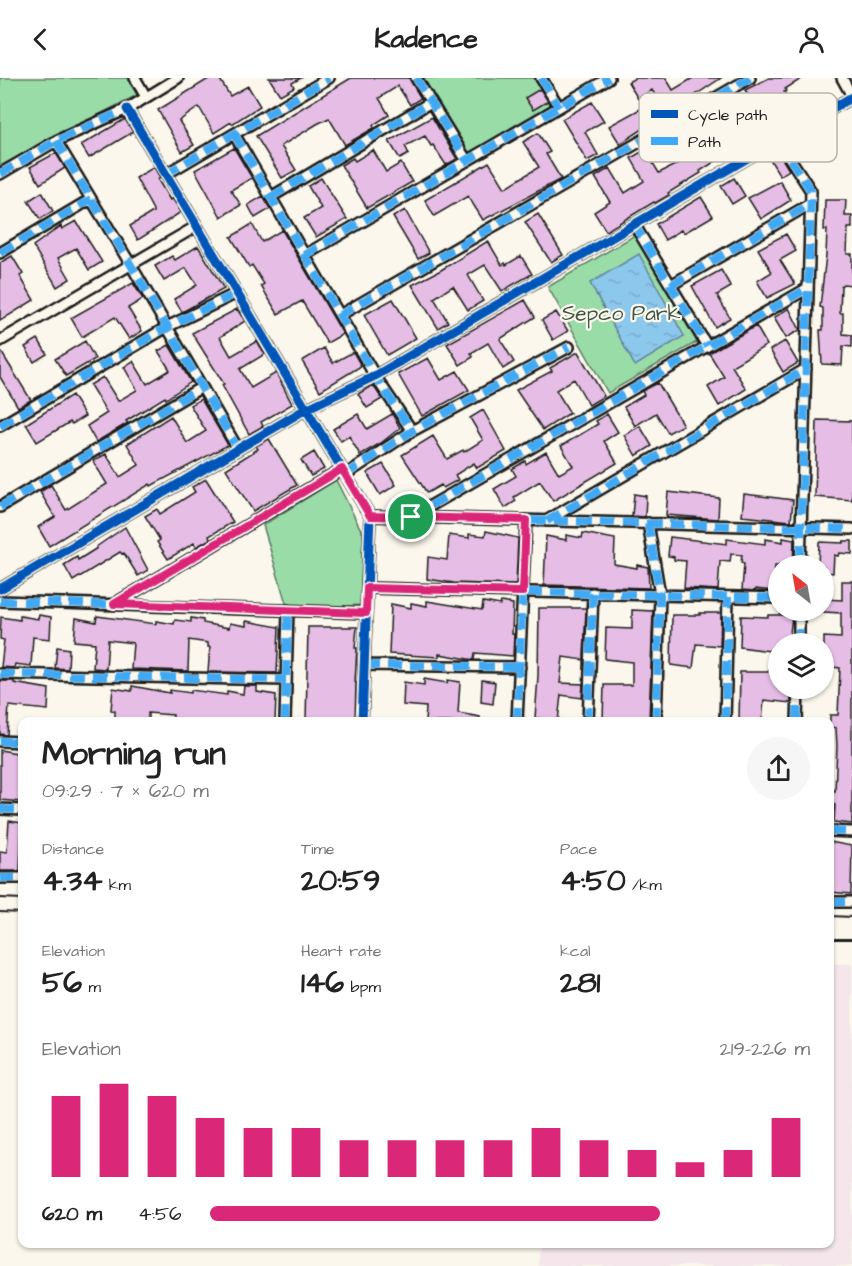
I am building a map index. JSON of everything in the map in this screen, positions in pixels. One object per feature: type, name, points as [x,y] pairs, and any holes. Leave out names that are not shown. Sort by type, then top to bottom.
[{"type":"street","points":[[135,78],[146,97]]},
{"type":"street","points":[[0,174],[56,141],[127,109],[178,78]]},
{"type":"street","points":[[166,174],[329,78]]},
{"type":"street","points":[[416,78],[467,161]]},
{"type":"street","points":[[541,78],[559,107]]},
{"type":"street","points":[[304,255],[609,78]]},
{"type":"street","points":[[724,93],[750,78]]},
{"type":"street","points":[[837,105],[852,96],[842,78]]},
{"type":"street","points":[[271,197],[431,102]]},
{"type":"street","points":[[127,109],[370,516],[362,717]]},
{"type":"street","points":[[234,134],[375,376],[412,431]]},
{"type":"street","points":[[56,141],[238,449]]},
{"type":"street","points":[[340,315],[639,142]]},
{"type":"street","points":[[0,589],[306,408],[375,376],[740,162]]},
{"type":"street","points":[[792,162],[811,191],[800,555]]},
{"type":"street","points":[[0,253],[91,199]]},
{"type":"street","points":[[671,285],[810,204]]},
{"type":"street","points":[[634,224],[707,346]]},
{"type":"street","points":[[0,341],[197,226]]},
{"type":"street","points":[[411,517],[808,288]]},
{"type":"street","points":[[0,426],[167,327],[237,293]]},
{"type":"street","points":[[114,604],[412,431],[569,347]]},
{"type":"street","points":[[546,521],[806,369]]},
{"type":"street","points":[[0,507],[202,387]]},
{"type":"street","points":[[801,514],[817,528]]},
{"type":"street","points":[[370,516],[852,529]]},
{"type":"street","points":[[517,717],[526,520]]},
{"type":"street","points":[[648,524],[660,595],[656,717]]},
{"type":"street","points":[[367,588],[768,598]]},
{"type":"street","points":[[588,717],[593,594]]},
{"type":"street","points":[[726,717],[728,597]]},
{"type":"street","points":[[0,601],[366,613]]},
{"type":"street","points":[[285,717],[288,610]]},
{"type":"street","points":[[364,665],[520,667]]},
{"type":"street","points":[[0,674],[286,680]]},
{"type":"street","points":[[797,717],[798,699]]},
{"type":"street","points":[[0,741],[18,742]]},
{"type":"street","points":[[0,809],[18,810]]},
{"type":"street","points":[[834,831],[852,832]]},
{"type":"street","points":[[0,878],[18,878]]},
{"type":"street","points":[[0,897],[18,898]]},
{"type":"street","points":[[834,902],[852,902]]},
{"type":"street","points":[[0,905],[18,906]]},
{"type":"street","points":[[834,923],[852,924]]},
{"type":"street","points":[[834,932],[852,932]]},
{"type":"shaded area","points":[[834,964],[852,964],[852,1266],[538,1266],[539,1248],[834,1248]]},
{"type":"green space","points":[[0,78],[127,78],[137,95],[0,166]]},
{"type":"green space","points":[[420,78],[537,78],[553,106],[468,157]]},
{"type":"green space","name":"Sepco Park","points":[[635,235],[697,342],[608,393],[548,287]]},
{"type":"green space","points":[[336,480],[363,534],[360,605],[288,610],[263,525]]},
{"type":"water","points":[[639,254],[684,336],[635,366],[590,283]]},
{"type":"building","points":[[210,78],[219,78],[230,96],[248,86],[260,106],[214,133],[199,107],[179,121],[194,145],[182,152],[158,110]]},
{"type":"building","points":[[269,78],[301,78],[292,83],[294,87],[280,95]]},
{"type":"building","points":[[351,78],[409,78],[421,98],[410,105],[398,86],[379,98],[389,115],[373,125],[374,128],[345,145],[329,118],[317,124],[281,146],[296,170],[282,178],[256,136]]},
{"type":"building","points":[[635,78],[666,78],[673,90],[693,78],[721,78],[698,93],[654,93],[652,90],[647,93],[639,93],[638,99],[628,82]]},
{"type":"building","points":[[769,78],[803,78],[785,89],[785,93],[747,93],[745,90]]},
{"type":"building","points":[[540,89],[548,101],[533,110],[525,98]]},
{"type":"building","points":[[592,102],[604,121],[585,132],[598,155],[587,161],[562,119]]},
{"type":"building","points":[[639,110],[639,132],[620,144],[609,126]]},
{"type":"building","points":[[432,117],[457,159],[446,165],[425,136],[405,146],[409,154],[400,159],[389,141]]},
{"type":"building","points":[[125,119],[133,132],[89,158],[81,145]]},
{"type":"building","points":[[538,133],[550,152],[546,154],[561,179],[483,220],[468,196],[434,216],[425,200],[489,162],[505,188],[539,167],[523,142]]},
{"type":"building","points":[[234,148],[252,178],[231,190],[241,205],[221,217],[195,170]]},
{"type":"building","points":[[373,150],[386,172],[401,163],[412,182],[367,208],[341,165],[353,158],[355,161]]},
{"type":"building","points":[[56,153],[65,168],[40,184],[30,167]]},
{"type":"building","points":[[639,153],[639,162],[652,162],[659,173],[680,162],[714,162],[668,193],[669,195],[606,231],[594,212],[610,202],[595,177],[610,168],[625,193],[644,181],[631,158]]},
{"type":"building","points":[[772,162],[784,162],[789,170],[780,176]]},
{"type":"building","points":[[154,167],[160,178],[158,180],[170,200],[172,198],[181,212],[138,240],[130,226],[153,210],[136,178]]},
{"type":"building","points":[[321,178],[347,219],[316,237],[304,218],[321,208],[308,186]]},
{"type":"building","points":[[734,178],[745,196],[732,204],[721,186]]},
{"type":"building","points":[[780,181],[791,200],[761,219],[748,198]]},
{"type":"building","points":[[42,192],[53,211],[40,219],[28,201]]},
{"type":"building","points":[[263,196],[270,209],[255,218],[248,205]]},
{"type":"building","points":[[701,197],[713,216],[684,233],[681,230],[665,240],[656,224]]},
{"type":"building","points":[[825,200],[846,200],[845,216],[852,216],[852,228],[848,228],[847,254],[852,254],[852,285],[843,284],[841,286],[840,313],[843,313],[843,334],[852,335],[852,347],[843,346],[842,365],[822,364],[820,330],[823,330],[823,308],[820,307],[826,255]]},
{"type":"building","points":[[405,210],[429,253],[418,259],[393,217]]},
{"type":"building","points":[[538,214],[563,255],[551,262],[525,222]]},
{"type":"building","points":[[76,221],[102,262],[89,270],[76,248],[58,258],[70,279],[57,287],[33,246],[61,226],[62,229]]},
{"type":"building","points":[[252,224],[262,242],[282,230],[343,334],[327,343],[302,301],[278,314],[261,286],[264,284],[252,265],[249,267],[231,237]]},
{"type":"building","points":[[786,234],[796,251],[780,260],[795,284],[767,298],[757,281],[772,272],[758,249]]},
{"type":"building","points":[[488,241],[502,265],[521,256],[532,274],[502,291],[485,265],[468,275],[483,301],[468,310],[453,286],[434,298],[448,322],[438,328],[412,285]]},
{"type":"building","points":[[198,246],[224,289],[182,312],[174,299],[197,285],[186,268],[164,281],[155,266],[172,256],[175,260]]},
{"type":"building","points":[[12,256],[34,300],[0,321],[0,263]]},
{"type":"building","points":[[721,270],[731,287],[717,295],[730,318],[715,327],[692,286]]},
{"type":"building","points":[[133,283],[143,299],[128,308],[142,331],[129,339],[115,317],[82,337],[71,318]]},
{"type":"building","points":[[393,299],[416,338],[387,355],[364,315]]},
{"type":"building","points":[[525,300],[535,317],[500,339],[514,362],[503,369],[488,343],[471,353],[473,357],[460,365],[447,344]]},
{"type":"building","points":[[789,308],[800,330],[786,338],[774,318]]},
{"type":"building","points":[[237,309],[245,321],[220,337],[231,356],[257,341],[265,354],[240,369],[251,388],[276,373],[292,404],[261,422],[263,426],[249,434],[222,385],[224,384],[192,333]]},
{"type":"building","points":[[556,312],[568,331],[553,340],[542,320]]},
{"type":"building","points":[[756,326],[767,345],[732,366],[746,389],[719,406],[708,387],[724,377],[709,353]]},
{"type":"building","points":[[38,339],[47,354],[34,362],[25,347]]},
{"type":"building","points":[[85,341],[95,359],[66,376],[55,359]]},
{"type":"building","points":[[785,341],[798,363],[783,372],[770,350]]},
{"type":"building","points":[[169,345],[191,382],[96,442],[87,426],[107,413],[90,385],[103,377],[118,401],[137,390],[124,367],[133,361],[147,384],[170,370],[158,351]]},
{"type":"building","points":[[324,348],[333,363],[353,352],[361,366],[320,391],[302,361]]},
{"type":"building","points":[[0,350],[31,400],[18,407],[0,377]]},
{"type":"building","points":[[578,352],[604,396],[589,405],[574,379],[556,390],[570,413],[543,430],[516,390],[552,371],[550,368]]},
{"type":"building","points":[[428,358],[441,380],[457,371],[469,390],[422,416],[398,374]]},
{"type":"building","points":[[658,383],[683,425],[668,433],[656,413],[635,426],[624,407],[644,395],[642,391]]},
{"type":"building","points":[[373,385],[382,399],[367,408],[358,394]]},
{"type":"building","points":[[72,395],[85,416],[72,424],[70,422],[37,442],[26,424]]},
{"type":"building","points":[[201,399],[228,445],[151,486],[150,484],[49,546],[38,527],[55,517],[40,492],[51,485],[66,510],[107,484],[93,461],[106,454],[120,477],[139,465],[127,444],[171,416],[187,443],[206,431],[190,405]]},
{"type":"building","points":[[483,410],[506,451],[477,468],[474,463],[455,475],[458,480],[443,488],[441,485],[427,493],[402,455],[433,436],[447,459],[463,450],[464,452],[483,440],[470,418]]},
{"type":"building","points":[[358,414],[367,429],[392,414],[400,428],[381,443],[360,455],[349,436],[341,441],[333,429]]},
{"type":"building","points":[[607,414],[618,432],[604,441],[617,463],[553,501],[540,481],[514,497],[516,501],[505,508],[494,489],[516,476],[512,469],[546,452],[559,474],[573,466],[561,446],[598,424],[596,421]]},
{"type":"building","points":[[817,420],[852,421],[852,500],[815,497]]},
{"type":"building","points":[[640,426],[652,446],[636,456],[624,435]]},
{"type":"building","points":[[269,439],[297,485],[253,511],[226,469],[258,449],[256,446]]},
{"type":"building","points":[[314,452],[324,469],[311,476],[301,460]]},
{"type":"building","points":[[383,464],[396,485],[380,495],[367,473]]},
{"type":"building","points":[[206,479],[233,522],[209,536],[210,539],[196,547],[194,543],[168,559],[157,542],[160,540],[145,516],[157,509],[160,514],[195,492],[192,487]]},
{"type":"building","points":[[668,492],[719,498],[718,519],[666,515]]},
{"type":"building","points":[[634,494],[646,496],[645,517],[632,516]]},
{"type":"building","points":[[744,494],[793,500],[791,521],[742,516]]},
{"type":"building","points":[[125,527],[148,570],[138,576],[124,553],[120,552],[73,581],[64,565],[77,557],[78,560]]},
{"type":"building","points":[[486,531],[518,538],[516,585],[454,583],[427,579],[428,557],[447,560],[449,535],[469,538],[469,534],[485,536]]},
{"type":"building","points":[[583,533],[615,539],[614,564],[637,568],[637,565],[648,567],[649,588],[544,585],[546,536],[566,540],[566,535],[582,538]]},
{"type":"building","points":[[670,537],[727,544],[727,539],[765,544],[765,539],[783,542],[783,538],[794,540],[793,555],[768,555],[768,590],[742,590],[744,564],[741,563],[742,555],[731,554],[730,562],[720,561],[718,590],[684,588],[686,561],[674,560],[674,557],[668,556]]},
{"type":"building","points":[[843,541],[852,541],[852,554],[818,555],[819,542],[843,543]]},
{"type":"building","points":[[842,581],[852,581],[852,824],[834,822],[837,746],[834,717],[830,715],[838,715],[840,668],[834,667],[834,638],[841,638],[841,613],[834,613],[834,600],[842,600]]},
{"type":"building","points":[[427,601],[482,610],[483,602],[500,605],[501,602],[513,604],[513,656],[475,653],[474,660],[439,654],[439,657],[389,654],[391,604],[411,608],[411,603],[427,606]]},
{"type":"building","points":[[539,608],[586,608],[584,660],[563,657],[560,683],[583,684],[582,698],[561,695],[558,717],[535,717]]},
{"type":"building","points":[[632,610],[653,611],[649,717],[603,717],[604,685],[632,685],[632,662],[605,659],[606,628],[632,629]]},
{"type":"building","points":[[700,613],[721,613],[720,646],[696,644],[693,668],[671,665],[672,615],[700,615]]},
{"type":"building","points":[[39,615],[51,617],[50,639],[33,637],[31,666],[15,664],[14,668],[1,667],[4,640],[0,639],[1,617],[20,620],[20,616],[38,619]]},
{"type":"building","points":[[97,616],[156,624],[156,621],[174,624],[175,620],[191,622],[191,618],[229,628],[230,623],[246,626],[246,621],[279,627],[277,673],[208,672],[210,647],[208,643],[189,640],[188,671],[131,669],[133,643],[108,640],[106,669],[93,668],[95,643],[74,641],[76,618],[96,622]]},
{"type":"building","points":[[741,616],[768,617],[768,621],[791,621],[790,633],[768,633],[768,651],[740,647]]},
{"type":"building","points":[[308,627],[357,627],[355,717],[306,717]]},
{"type":"building","points":[[57,647],[69,649],[68,669],[55,668]]},
{"type":"building","points":[[740,672],[768,672],[768,699],[791,699],[791,703],[764,700],[762,717],[739,717]]},
{"type":"building","points":[[424,679],[447,683],[448,680],[460,682],[458,713],[480,717],[425,717],[426,707],[403,705],[404,682],[424,685]]},
{"type":"building","points":[[482,680],[495,682],[493,704],[481,702]]},
{"type":"building","points":[[0,681],[14,681],[14,683],[49,689],[48,710],[9,706],[7,735],[0,734]]},
{"type":"building","points":[[132,686],[170,693],[170,690],[191,693],[191,690],[227,695],[227,691],[243,694],[244,686],[257,686],[257,692],[276,695],[275,717],[173,717],[173,715],[148,713],[148,717],[115,717],[115,711],[111,710],[113,688],[132,691]]},
{"type":"building","points":[[0,750],[18,753],[18,802],[0,800]]},
{"type":"building","points":[[9,821],[18,822],[18,871],[0,871],[0,851],[7,852]]},
{"type":"building","points":[[834,843],[852,846],[851,894],[834,892]]},
{"type":"marked path","points":[[166,174],[329,78]]},
{"type":"marked path","points":[[416,78],[467,161]]},
{"type":"marked path","points":[[541,78],[559,107]]},
{"type":"marked path","points":[[305,255],[609,78]]},
{"type":"marked path","points":[[724,93],[750,78]]},
{"type":"marked path","points":[[271,197],[431,102]]},
{"type":"marked path","points":[[0,174],[56,141],[127,109]]},
{"type":"marked path","points":[[234,134],[375,376],[412,431]]},
{"type":"marked path","points":[[56,141],[238,449]]},
{"type":"marked path","points":[[340,315],[639,142]]},
{"type":"marked path","points":[[792,162],[811,191],[800,555]]},
{"type":"marked path","points":[[0,253],[91,199]]},
{"type":"marked path","points":[[671,285],[810,204]]},
{"type":"marked path","points":[[634,224],[707,346]]},
{"type":"marked path","points":[[411,517],[808,288]]},
{"type":"marked path","points":[[0,426],[167,327],[237,293]]},
{"type":"marked path","points":[[345,475],[412,431],[569,347]]},
{"type":"marked path","points":[[547,521],[806,369]]},
{"type":"marked path","points":[[0,507],[202,387]]},
{"type":"marked path","points":[[114,604],[342,469]]},
{"type":"marked path","points":[[370,516],[852,529]]},
{"type":"marked path","points":[[517,717],[526,520]]},
{"type":"marked path","points":[[648,523],[660,595],[656,717]]},
{"type":"marked path","points":[[367,588],[768,598]]},
{"type":"marked path","points":[[588,717],[593,593]]},
{"type":"marked path","points":[[725,717],[728,597]]},
{"type":"marked path","points":[[0,601],[366,613]]},
{"type":"marked path","points":[[285,717],[288,610]]},
{"type":"marked path","points":[[799,621],[799,633]]},
{"type":"marked path","points":[[364,665],[520,667]]},
{"type":"marked path","points":[[0,674],[286,680]]},
{"type":"marked path","points":[[797,717],[798,699]]},
{"type":"marked path","points":[[0,741],[18,742]]},
{"type":"marked path","points":[[0,809],[18,810]]},
{"type":"marked path","points":[[834,831],[852,832]]},
{"type":"marked path","points":[[0,878],[18,878]]},
{"type":"marked path","points":[[834,902],[852,902]]},
{"type":"cycle path","points":[[837,106],[852,97]]},
{"type":"cycle path","points":[[127,109],[370,516],[362,717]]},
{"type":"cycle path","points":[[0,589],[306,409],[375,376],[741,162]]},
{"type":"route","points":[[342,469],[370,516],[411,517],[526,520],[523,592],[367,588],[366,613],[114,604],[342,469]]}]
